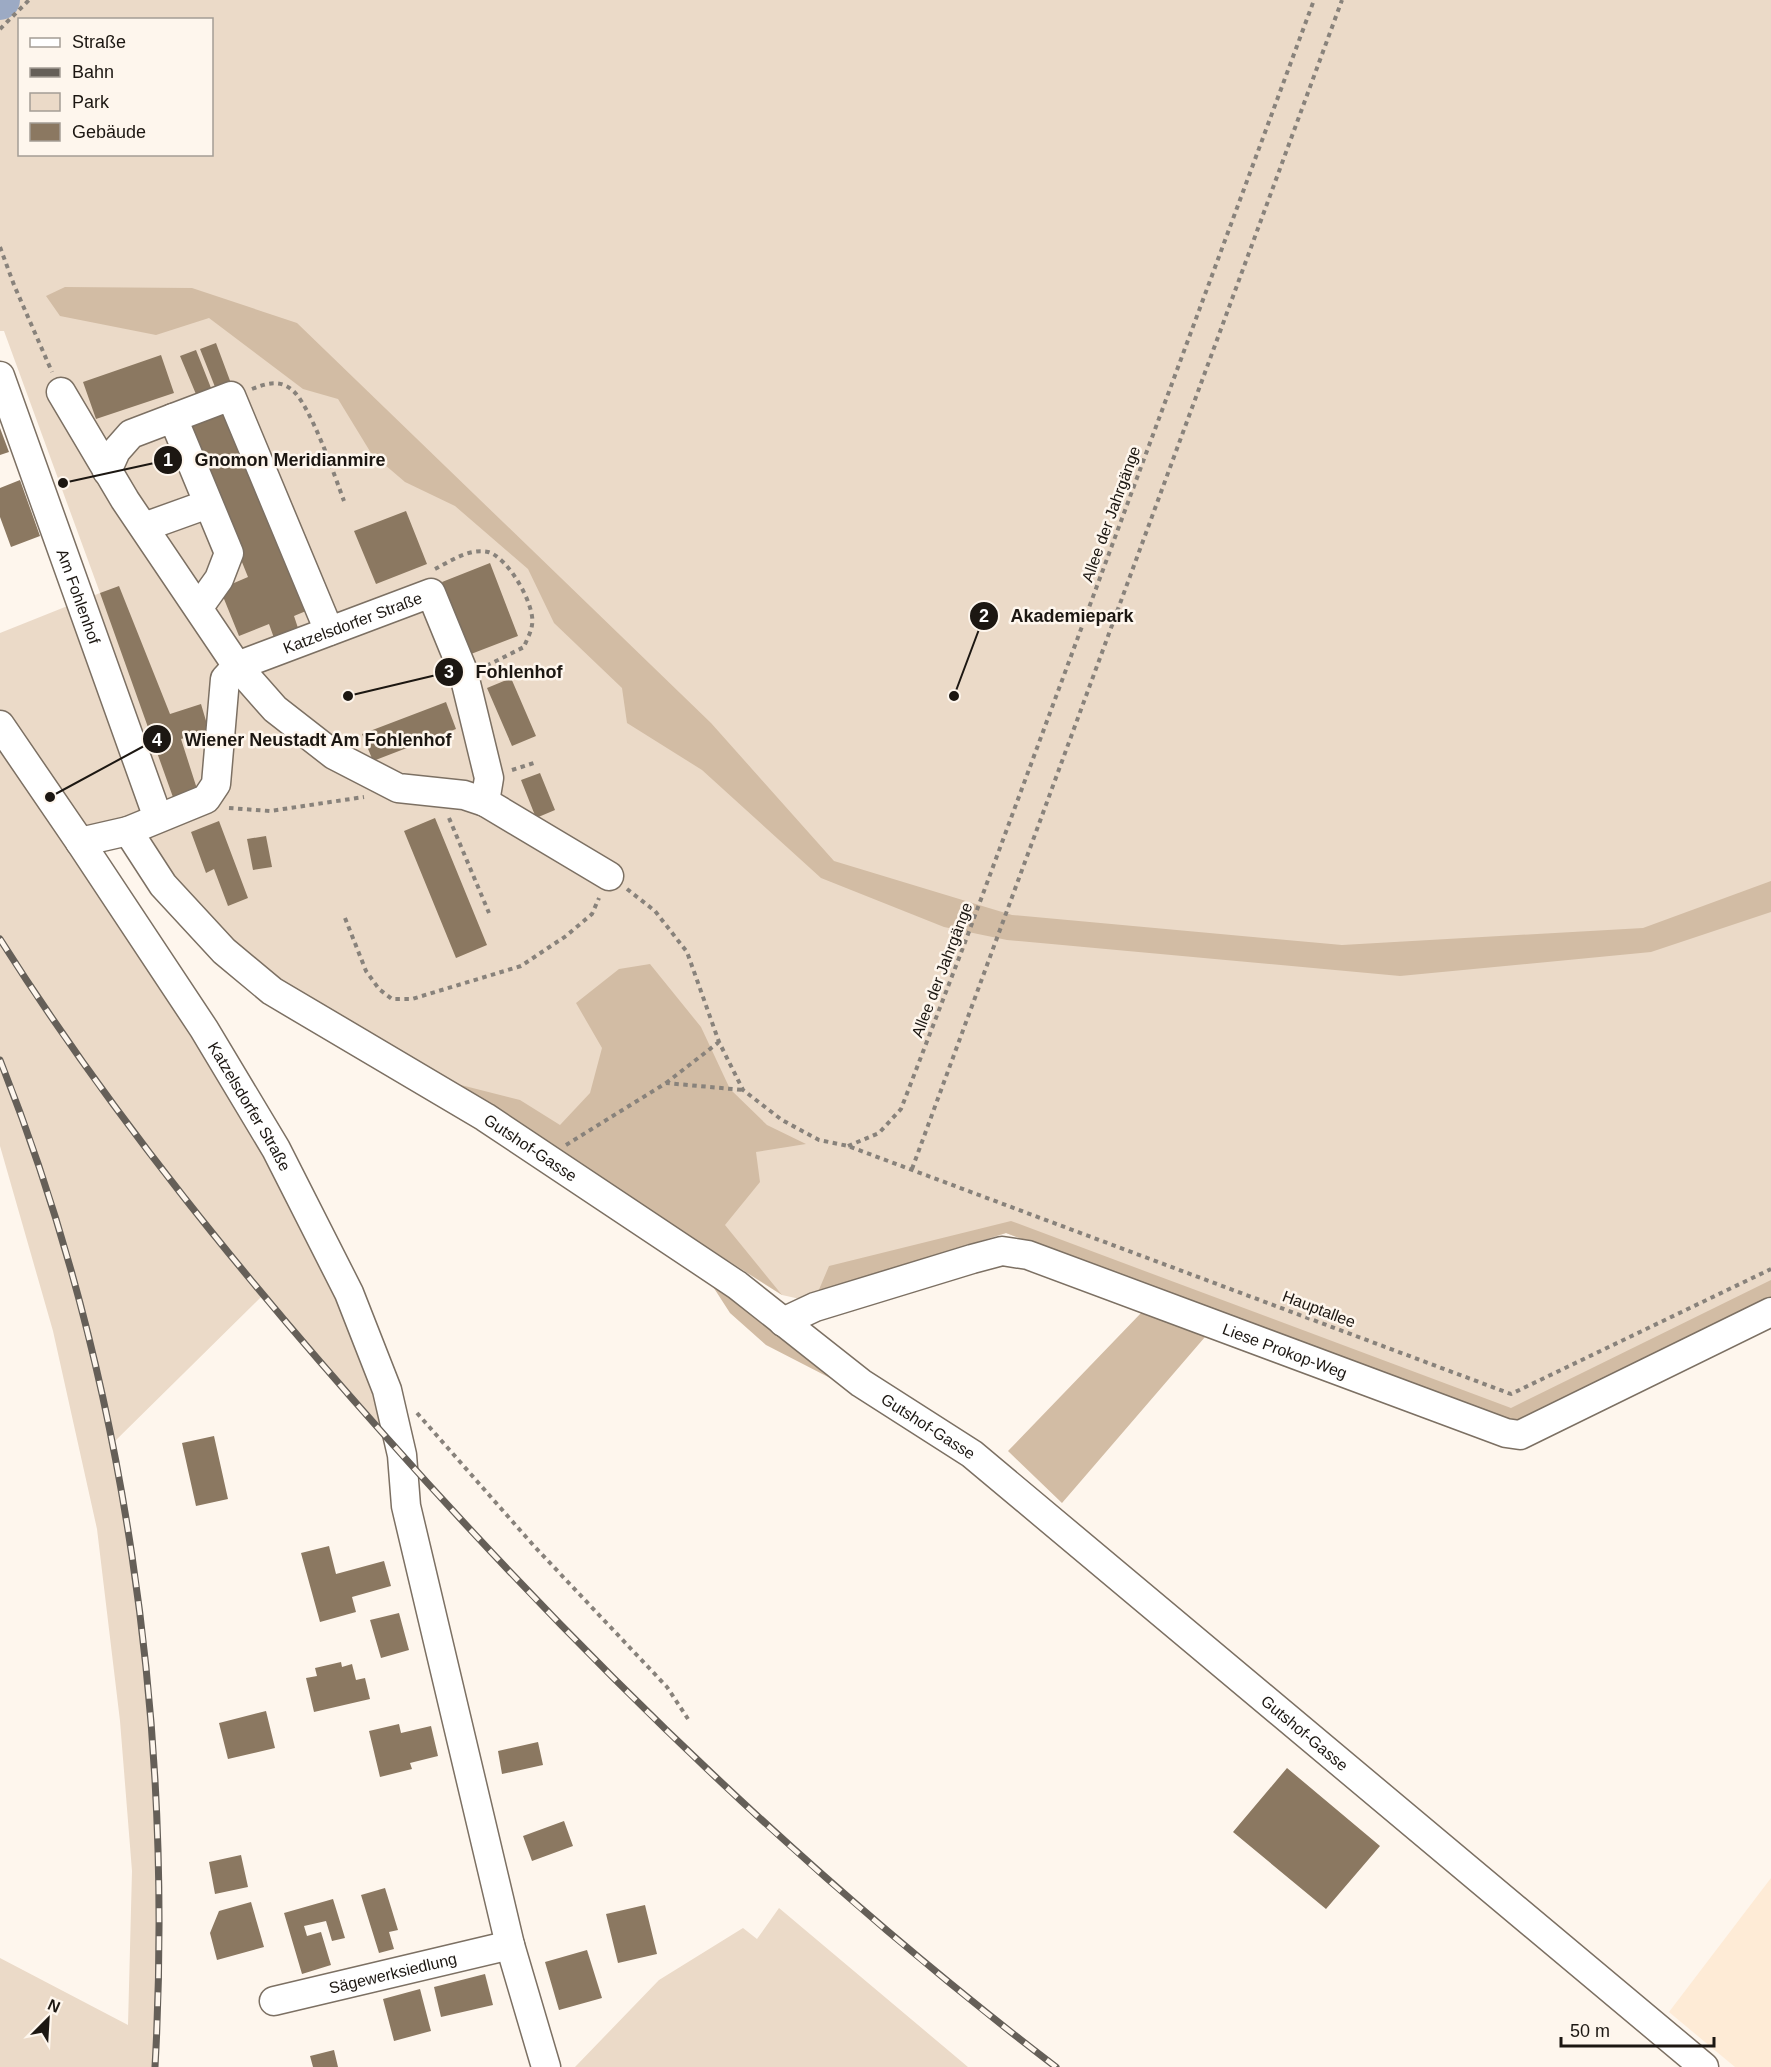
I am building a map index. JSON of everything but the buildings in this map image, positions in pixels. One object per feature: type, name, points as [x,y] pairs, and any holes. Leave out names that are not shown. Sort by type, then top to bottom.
[{"type":"street","name":"Am Fohlenhof","points":[[0,376],[158,818]]},
{"type":"street","points":[[60,392],[107,471],[237,666],[275,709],[334,755],[398,788],[464,795],[485,802],[609,876]]},
{"type":"street","points":[[107,471],[116,451],[131,434],[231,396],[329,631]]},
{"type":"street","points":[[173,418],[229,554],[219,579],[199,607]]},
{"type":"street","points":[[144,527],[208,504]]},
{"type":"street","name":"Katzelsdorfer Straße","points":[[237,666],[431,593],[463,671],[489,778],[485,802]]},
{"type":"street","points":[[80,842],[128,831],[206,799],[216,784],[225,678],[237,666]]},
{"type":"street","name":"Katzelsdorfer Straße","points":[[0,725],[204,1029],[276,1149],[349,1293],[387,1390],[402,1455],[406,1506],[510,1945],[546,2067]]},
{"type":"street","name":"Gutshof-Gasse","points":[[128,831],[164,885],[224,951],[272,991],[485,1116],[737,1285],[861,1383],[972,1454],[1704,2067]]},
{"type":"street","name":"Liese Prokop-Weg","points":[[783,1322],[815,1307],[1002,1251],[1039,1259],[1506,1433],[1520,1435],[1771,1312]]},
{"type":"street","name":"Sägewerksiedlung","points":[[274,2001],[510,1945]]},
{"type":"path","points":[[0,29],[29,0]]},
{"type":"path","name":"Allee der Jahrgänge","points":[[848,1146],[879,1133],[901,1109],[973,922],[1314,0]]},
{"type":"path","points":[[912,1169],[1342,0]]},
{"type":"path","points":[[0,247],[60,392]]},
{"type":"path","points":[[231,396],[270,382],[291,388],[305,407],[344,501]]},
{"type":"path","points":[[431,593],[423,574],[467,553],[489,552],[507,565],[524,591],[533,624],[524,647],[488,666],[463,671]]},
{"type":"path","points":[[206,799],[233,810],[270,811],[384,795],[398,788]]},
{"type":"path","points":[[438,792],[489,913]]},
{"type":"path","points":[[345,918],[366,971],[379,989],[392,999],[412,999],[465,985],[521,966],[566,936],[592,914],[609,876],[655,910],[687,952],[719,1042],[743,1090]]},
{"type":"path","points":[[565,1145],[666,1083],[719,1042]]},
{"type":"path","points":[[666,1083],[743,1090]]},
{"type":"path","name":"Hauptallee","points":[[743,1090],[782,1120],[819,1140],[848,1146],[912,1169],[1511,1394],[1771,1269]]},
{"type":"path","points":[[417,1413],[534,1546],[667,1687],[688,1719]]},
{"type":"shaded area","points":[[65,287],[192,288],[297,323],[711,723],[834,861],[1012,915],[1342,945],[1643,928],[1771,881],[1771,912],[1651,952],[1400,976],[1007,940],[944,927],[821,878],[702,770],[627,723],[622,688],[554,623],[528,569],[455,506],[405,482],[371,453],[338,399],[303,389],[209,318],[156,335],[60,316],[46,296]]},
{"type":"shaded area","points":[[650,964],[701,1027],[730,1089],[767,1125],[806,1144],[756,1152],[760,1182],[725,1225],[782,1295],[449,1082],[520,1100],[560,1125],[590,1093],[602,1048],[576,1003],[619,969]]},
{"type":"shaded area","points":[[1011,1221],[1511,1408],[1771,1280],[1771,1298],[1516,1424],[1006,1233],[818,1292],[829,1266]]},
{"type":"shaded area","points":[[710,1282],[839,1375],[834,1380],[766,1345],[730,1313]]},
{"type":"shaded area","points":[[1142,1312],[1190,1327],[1205,1337],[1062,1503],[1008,1451]]},
{"type":"shaded area","points":[[1771,1878],[1771,2067],[1735,2067],[1669,2012]]},
{"type":"green space","points":[[0,0],[1771,0],[1771,1298],[1516,1424],[1006,1233],[800,1299],[782,1295],[270,973],[236,944],[128,831],[81,841],[276,1149],[402,1455],[263,1295],[112,1444],[148,1688],[157,1809],[158,1981],[154,2067],[0,2067],[0,1958],[128,2025],[132,1871],[120,1721],[97,1529],[53,1331],[0,1146],[0,633],[100,593],[4,331],[0,331]]},
{"type":"green space","points":[[779,1908],[968,2067],[575,2067],[659,1980],[743,1928],[757,1939]]},
{"type":"railway","points":[[0,939],[88,1070],[183,1196],[283,1319],[464,1523],[624,1688],[790,1846],[965,1996],[1056,2067]]},
{"type":"railway","points":[[0,1060],[44,1180],[80,1303],[109,1429],[132,1555],[148,1683],[157,1811],[159,1939],[155,2067]]},
{"type":"place","name":"Gnomon Meridianmire","points":[[63,483]]},
{"type":"place","name":"Fohlenhof","points":[[348,696]]},
{"type":"place","name":"Akademiepark","points":[[954,696]]},
{"type":"place","name":"Wiener Neustadt Am Fohlenhof","points":[[50,797]]}]
